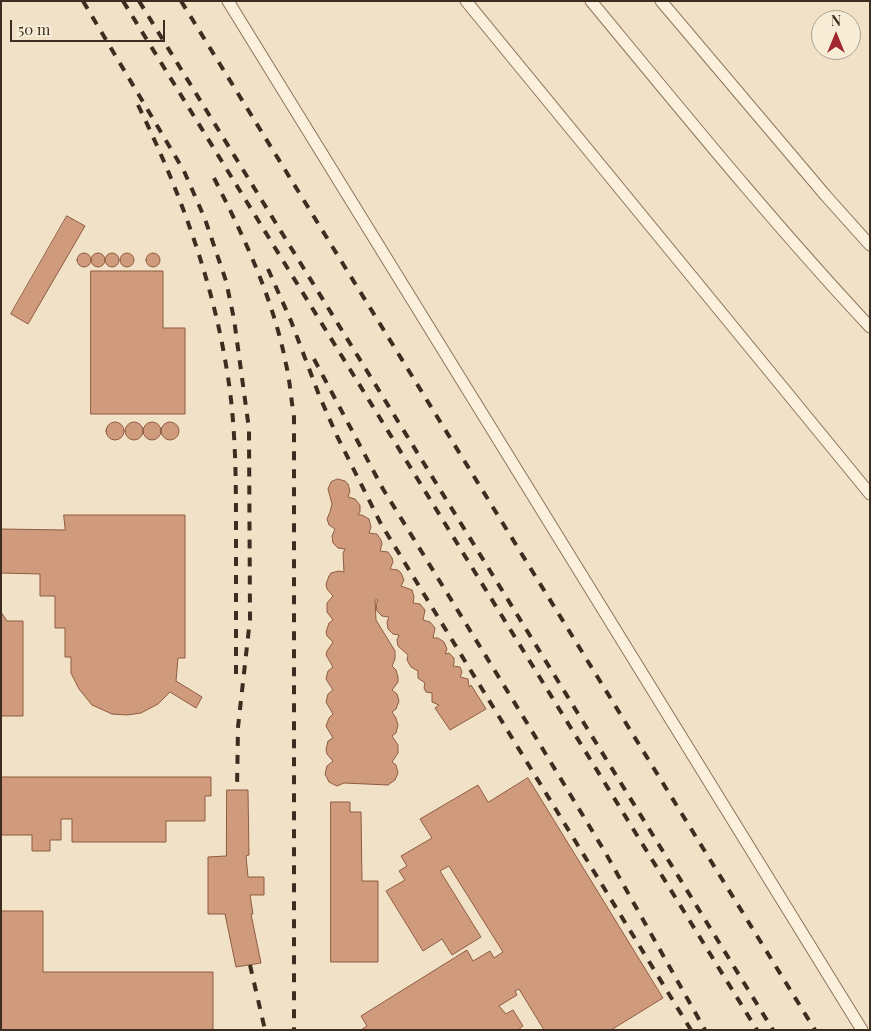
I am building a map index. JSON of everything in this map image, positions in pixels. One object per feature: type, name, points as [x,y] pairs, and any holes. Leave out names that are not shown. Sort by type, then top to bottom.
[{"type":"lane","points":[[228,1],[862,1030]]},
{"type":"lane","points":[[466,1],[870,494]]},
{"type":"lane","points":[[590,1],[823,277],[870,327]]},
{"type":"lane","points":[[661,1],[826,196],[870,245]]},
{"type":"building","points":[[67,216],[85,226],[28,324],[11,314]]},
{"type":"building","points":[[84,253],[89,255],[91,260],[89,265],[84,267],[79,265],[77,260],[79,255]]},
{"type":"building","points":[[98,253],[103,255],[105,260],[103,265],[98,267],[93,265],[91,260],[93,255]]},
{"type":"building","points":[[112,253],[117,255],[119,260],[117,265],[112,267],[107,265],[105,260],[107,255]]},
{"type":"building","points":[[127,253],[132,255],[134,260],[132,265],[127,267],[122,265],[120,260],[122,255]]},
{"type":"building","points":[[153,253],[158,255],[160,260],[158,265],[153,267],[148,265],[146,260],[148,255]]},
{"type":"building","points":[[91,271],[163,271],[163,328],[185,328],[185,414],[91,414]]},
{"type":"building","points":[[115,422],[121,425],[124,431],[121,437],[115,440],[109,437],[106,431],[109,425]]},
{"type":"building","points":[[134,422],[140,425],[143,431],[140,437],[134,440],[128,437],[125,431],[128,425]]},
{"type":"building","points":[[152,422],[158,425],[161,431],[158,437],[152,440],[146,437],[143,431],[146,425]]},
{"type":"building","points":[[170,422],[176,425],[179,431],[176,437],[170,440],[164,437],[161,431],[164,425]]},
{"type":"building","points":[[338,479],[348,484],[350,491],[348,497],[355,499],[360,505],[358,515],[369,519],[371,527],[369,533],[377,534],[381,540],[380,551],[388,552],[392,558],[393,562],[390,569],[398,570],[401,573],[404,580],[401,586],[412,590],[413,603],[420,604],[425,610],[423,620],[430,622],[435,628],[433,638],[438,638],[444,642],[447,649],[445,654],[449,653],[454,658],[453,666],[460,667],[462,672],[460,677],[468,679],[469,687],[471,685],[486,709],[450,730],[435,708],[439,705],[432,702],[432,693],[426,692],[424,688],[425,683],[418,678],[418,671],[411,667],[407,660],[408,655],[398,646],[397,640],[399,635],[393,634],[388,629],[387,622],[389,617],[382,616],[377,611],[376,604],[378,600],[375,600],[376,620],[395,651],[395,659],[392,666],[396,670],[398,677],[398,682],[392,690],[397,694],[399,701],[396,709],[392,712],[398,725],[396,733],[392,736],[398,745],[398,753],[392,762],[396,765],[398,773],[395,780],[388,785],[344,783],[337,786],[329,782],[325,774],[327,766],[333,761],[326,750],[328,741],[333,738],[326,726],[333,714],[326,702],[328,694],[333,690],[326,679],[328,671],[333,667],[326,655],[333,642],[326,632],[329,623],[333,620],[327,612],[327,603],[333,596],[327,589],[326,584],[331,573],[344,572],[343,553],[345,549],[338,548],[333,543],[332,536],[335,529],[329,525],[327,519],[332,504],[328,489],[331,482]]},
{"type":"building","points":[[64,515],[185,515],[185,658],[178,658],[176,681],[202,697],[196,708],[170,692],[158,704],[141,713],[127,715],[112,714],[92,705],[79,689],[71,673],[71,657],[65,657],[65,628],[55,628],[55,596],[40,596],[40,574],[1,573],[1,529],[65,530]]},
{"type":"building","points":[[1,612],[7,621],[23,621],[23,716],[1,716]]},
{"type":"building","points":[[1,777],[211,777],[211,796],[205,796],[205,821],[166,821],[166,842],[72,842],[72,819],[61,819],[61,840],[50,840],[50,851],[32,851],[32,835],[1,835]]},
{"type":"building","points":[[528,778],[663,998],[611,1030],[544,1030],[519,989],[515,991],[517,995],[499,1006],[506,1014],[513,1010],[523,1026],[518,1030],[361,1030],[367,1026],[361,1016],[467,950],[473,961],[490,951],[494,958],[503,952],[449,866],[440,871],[481,937],[452,955],[442,939],[423,951],[386,891],[405,880],[399,871],[407,866],[401,856],[432,838],[420,819],[478,785],[488,802]]},
{"type":"building","points":[[227,790],[248,790],[249,855],[246,856],[248,877],[264,877],[264,895],[250,895],[253,914],[251,914],[261,963],[236,967],[225,914],[208,914],[208,857],[226,856]]},
{"type":"building","points":[[331,802],[350,802],[350,812],[361,812],[362,881],[378,881],[378,962],[331,962]]},
{"type":"building","points":[[1,911],[43,911],[43,972],[213,972],[213,1030],[1,1030]]},
{"type":"railway","points":[[83,1],[184,171],[205,219],[226,281],[234,319],[249,429],[250,619],[238,727],[237,790]]},
{"type":"railway","points":[[123,1],[757,1030]]},
{"type":"railway","points":[[139,1],[773,1030]]},
{"type":"railway","points":[[181,1],[815,1030]]},
{"type":"railway","points":[[138,105],[167,168],[191,232],[212,298],[226,365],[234,428],[236,681]]},
{"type":"railway","points":[[214,178],[247,245],[273,315],[287,370],[294,417],[294,1030]]},
{"type":"railway","points":[[268,269],[337,436],[381,524],[691,1030]]},
{"type":"railway","points":[[314,359],[383,489],[605,852],[705,1030]]},
{"type":"railway","points":[[250,965],[265,1030]]}]
